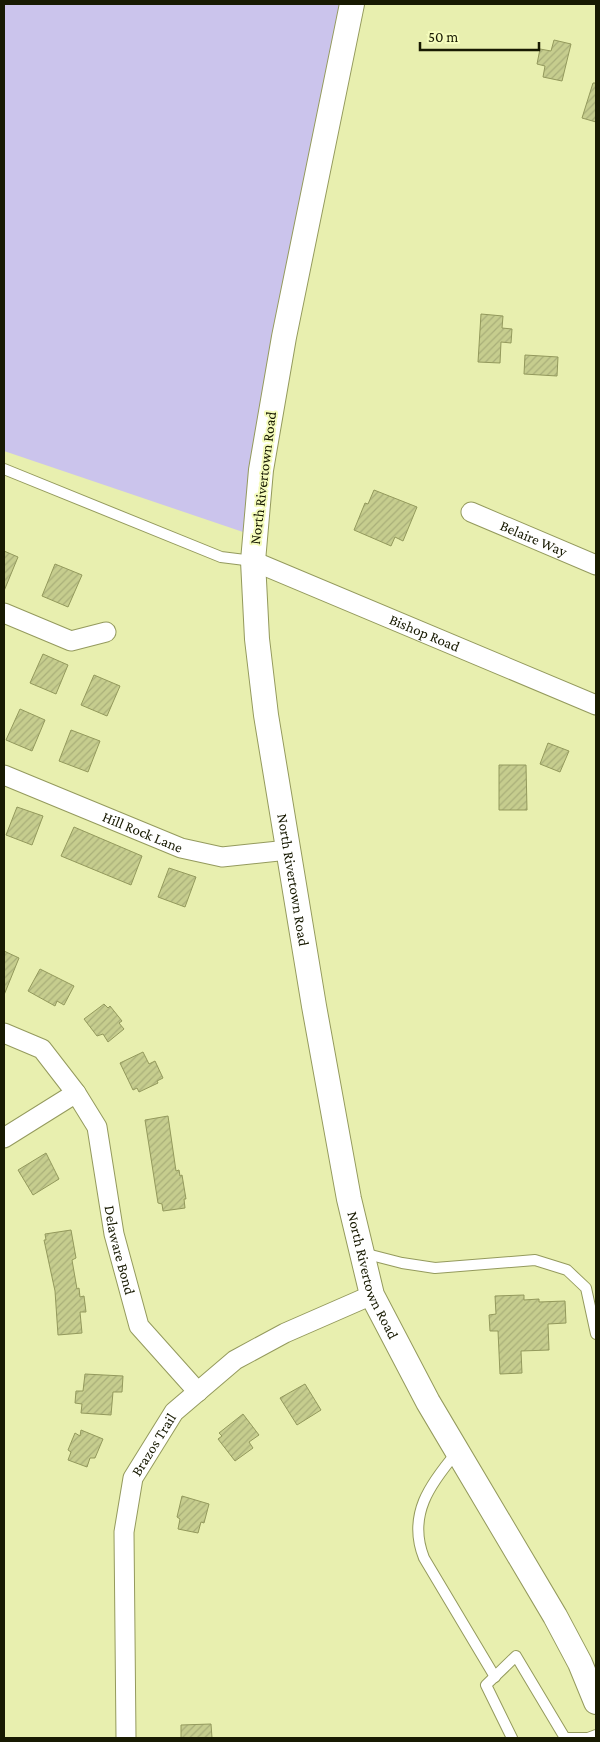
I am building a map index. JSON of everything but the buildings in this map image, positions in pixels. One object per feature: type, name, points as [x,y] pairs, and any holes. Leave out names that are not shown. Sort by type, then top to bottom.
[{"type":"street","name":"North Rivertown Road","points":[[352,4],[284,337],[261,470],[253,561],[258,648],[266,715],[346,1180],[372,1295],[457,1452],[580,1663],[596,1702]]},
{"type":"street","name":"Belaire Way","points":[[471,512],[596,565]]},
{"type":"street","name":"Bishop Road","points":[[253,561],[596,704]]},
{"type":"street","points":[[4,613],[71,641],[106,632]]},
{"type":"street","name":"Hill Rock Lane","points":[[4,775],[182,848],[222,857],[288,850]]},
{"type":"street","name":"Delaware Bond","points":[[4,1033],[42,1049],[76,1093],[97,1127],[114,1234],[139,1326],[198,1392]]},
{"type":"street","points":[[4,1138],[76,1093]]},
{"type":"street","name":"Brazos Trail","points":[[126,1738],[124,1532],[133,1478],[174,1412],[235,1360],[285,1333],[372,1295]]},
{"type":"lane","points":[[4,469],[221,557],[253,561]]},
{"type":"lane","points":[[362,1253],[402,1263],[435,1268],[535,1260],[567,1270],[586,1288],[596,1333]]},
{"type":"lane","points":[[457,1452],[430,1486],[423,1499],[418,1524],[420,1547],[424,1558],[495,1677]]},
{"type":"lane","points":[[512,1738],[486,1686],[516,1656],[566,1738],[596,1736]]},
{"type":"shaded area","points":[[4,4],[359,4],[246,533],[4,451]]}]
